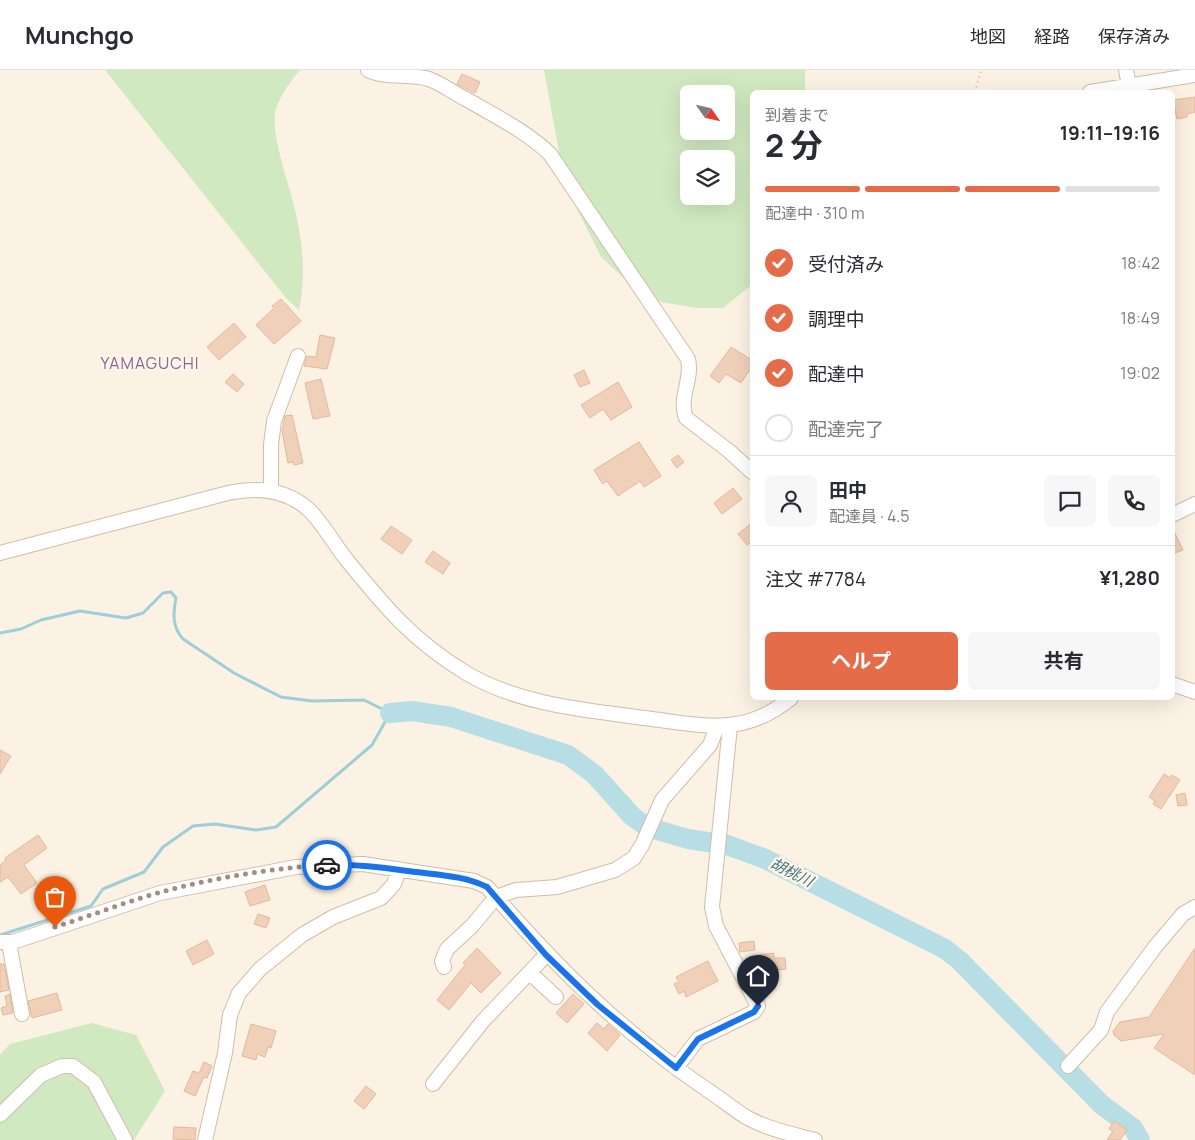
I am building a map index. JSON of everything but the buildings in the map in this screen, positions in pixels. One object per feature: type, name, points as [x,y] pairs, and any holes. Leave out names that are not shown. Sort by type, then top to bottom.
[{"type":"street","points":[[368,70],[378,74],[412,75],[436,83],[510,124],[550,154],[688,359],[689,374],[683,403],[686,418],[729,451],[750,470]]},
{"type":"street","points":[[1126,70],[1129,86]]},
{"type":"street","points":[[1103,90],[1195,75]]},
{"type":"street","points":[[271,492],[270,445],[274,421],[298,356]]},
{"type":"street","points":[[0,553],[228,493],[252,489],[271,492],[290,498],[308,509],[403,626],[441,657],[468,674],[493,686],[541,703],[723,727],[760,718],[789,700]]},
{"type":"street","points":[[1175,514],[1195,504]]},
{"type":"street","points":[[1175,685],[1195,692]]},
{"type":"street","points":[[676,1068],[698,1039],[754,1012],[758,1006],[716,926],[712,907],[720,834],[723,727]]},
{"type":"street","points":[[444,967],[442,960],[447,949],[472,926],[496,897],[516,890],[557,887],[615,870],[628,864],[642,845],[662,800],[710,745],[723,727]]},
{"type":"street","points":[[22,1014],[4,942],[190,885],[296,867],[352,864],[400,869],[474,881],[487,887],[546,955],[598,1005],[676,1068],[747,1118],[814,1140]]},
{"type":"street","points":[[204,1140],[225,1053],[230,1014],[239,992],[260,969],[302,935],[333,917],[381,898],[394,884],[400,869]]},
{"type":"street","points":[[1068,1066],[1101,1030],[1107,1012],[1155,947],[1183,914],[1195,907]]},
{"type":"street","points":[[433,1084],[483,1021],[546,955]]},
{"type":"street","points":[[530,973],[556,997]]},
{"type":"street","points":[[0,1115],[42,1076],[62,1066],[73,1066],[94,1082],[125,1140]]},
{"type":"path","points":[[976,90],[982,70]]},
{"type":"green space","points":[[105,70],[300,70],[280,98],[275,119],[275,131],[295,210],[302,247],[303,273],[299,310],[286,298]]},
{"type":"green space","points":[[544,70],[805,70],[805,90],[750,90],[750,286],[723,308],[697,308],[661,302],[630,284],[601,257],[565,185]]},
{"type":"green space","points":[[92,1023],[136,1035],[165,1091],[134,1140],[0,1140],[0,1055],[10,1044]]},
{"type":"waterway","points":[[0,633],[21,629],[41,620],[80,611],[126,618],[143,613],[163,593],[171,592],[176,598],[174,620],[179,634],[183,639],[234,673],[281,697],[312,701],[364,700],[390,713],[372,745],[276,827],[256,830],[215,824],[193,826],[163,847],[144,872],[103,889],[91,906],[0,935]]},
{"type":"waterway","name":"胡桃川","points":[[390,713],[412,711],[451,717],[568,755],[594,774],[632,816],[647,827],[688,839],[727,845],[763,858],[945,949],[959,960],[1102,1105],[1133,1128],[1140,1140]]},
{"type":"way so far","points":[[55,927],[190,885],[296,867],[327,865]]},
{"type":"district","name":"YAMAGUCHI","points":[[150,363]]},
{"type":"route","points":[[327,865],[379,866],[455,877],[474,881],[487,887],[546,955],[598,1005],[632,1035],[676,1068],[698,1039],[754,1012],[758,1006]]}]
